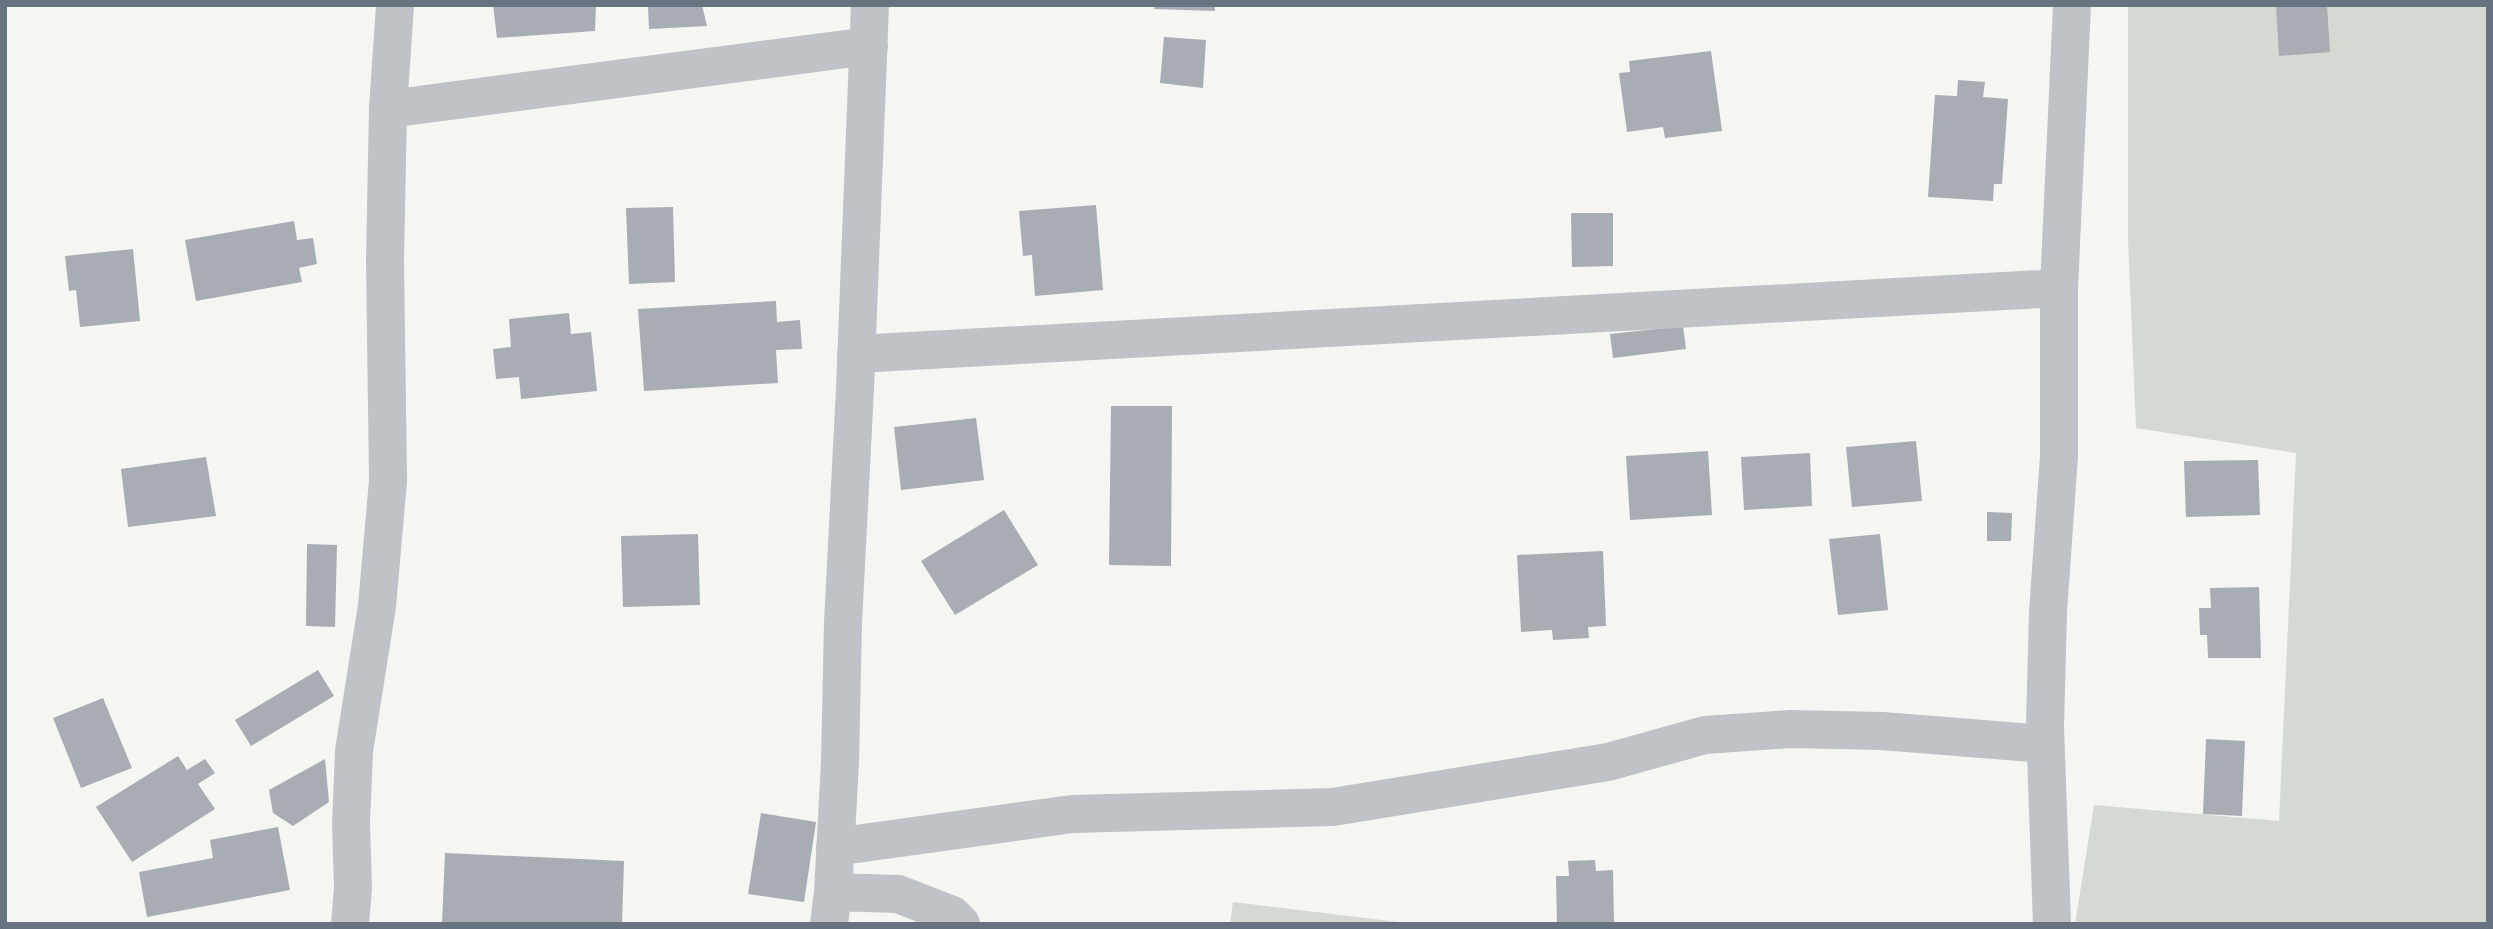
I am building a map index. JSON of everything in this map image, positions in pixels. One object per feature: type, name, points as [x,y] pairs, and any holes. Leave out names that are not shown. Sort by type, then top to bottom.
[{"type":"street","points":[[350,924],[353,888],[351,822],[354,751],[377,606],[388,481],[385,260],[388,109],[396,5]]},
{"type":"street","points":[[870,5],[831,908],[898,894],[952,915],[961,924]]},
{"type":"street","points":[[2052,924],[2045,744],[2048,612],[2059,456],[2059,288],[2072,5]]},
{"type":"street","points":[[388,109],[869,46]]},
{"type":"street","points":[[856,354],[2059,288]]},
{"type":"street","points":[[835,847],[1072,814],[1333,807],[1608,762],[1705,735],[1791,729],[1869,730],[2045,744]]},
{"type":"shaded area","points":[[2128,5],[2488,5],[2488,924],[2075,924],[2094,805],[2279,821],[2296,453],[2136,428],[2128,239]]},
{"type":"shaded area","points":[[1233,902],[1415,924],[1230,924]]},
{"type":"building","points":[[493,5],[596,5],[595,31],[497,38]]},
{"type":"building","points":[[648,5],[702,5],[707,26],[649,29]]},
{"type":"building","points":[[1155,5],[1215,5],[1215,11],[1154,9]]},
{"type":"building","points":[[2276,5],[2327,5],[2330,52],[2279,56]]},
{"type":"building","points":[[1164,37],[1206,40],[1203,88],[1160,83]]},
{"type":"building","points":[[1711,51],[1722,131],[1665,138],[1663,127],[1627,132],[1619,73],[1630,72],[1629,61]]},
{"type":"building","points":[[1958,80],[1985,82],[1983,97],[2008,99],[2002,184],[1994,184],[1993,201],[1928,197],[1935,95],[1957,96]]},
{"type":"building","points":[[1096,205],[1103,290],[1035,296],[1032,255],[1023,256],[1019,211]]},
{"type":"building","points":[[673,207],[675,282],[629,284],[626,208]]},
{"type":"building","points":[[1571,213],[1613,213],[1613,266],[1572,267]]},
{"type":"building","points":[[294,221],[297,240],[313,238],[317,264],[299,268],[302,282],[196,301],[185,240]]},
{"type":"building","points":[[133,249],[140,321],[80,327],[76,290],[69,291],[65,256]]},
{"type":"building","points":[[776,301],[777,322],[800,320],[802,349],[776,350],[778,383],[644,391],[638,309]]},
{"type":"building","points":[[569,313],[571,334],[591,332],[597,391],[521,399],[519,377],[496,379],[493,349],[511,347],[509,319]]},
{"type":"building","points":[[1683,326],[1686,349],[1613,358],[1610,334]]},
{"type":"building","points":[[1111,406],[1172,406],[1171,566],[1109,565]]},
{"type":"building","points":[[976,418],[984,480],[901,490],[894,427]]},
{"type":"building","points":[[1916,441],[1922,501],[1852,507],[1846,447]]},
{"type":"building","points":[[1708,451],[1712,515],[1630,520],[1626,456]]},
{"type":"building","points":[[1810,453],[1812,506],[1744,510],[1741,457]]},
{"type":"building","points":[[206,457],[216,516],[128,527],[121,469]]},
{"type":"building","points":[[2258,460],[2260,515],[2186,517],[2184,461]]},
{"type":"building","points":[[1004,510],[1038,565],[955,615],[921,561]]},
{"type":"building","points":[[1987,512],[2012,513],[2011,541],[1987,541]]},
{"type":"building","points":[[698,534],[700,605],[623,607],[621,536]]},
{"type":"building","points":[[1880,534],[1888,610],[1838,615],[1829,539]]},
{"type":"building","points":[[307,544],[337,545],[335,627],[306,626]]},
{"type":"building","points":[[1603,551],[1606,626],[1588,627],[1589,638],[1553,640],[1552,630],[1521,632],[1517,555]]},
{"type":"building","points":[[2259,587],[2261,658],[2208,658],[2207,635],[2200,635],[2199,608],[2211,608],[2210,588]]},
{"type":"building","points":[[318,670],[334,696],[251,746],[235,720]]},
{"type":"building","points":[[103,698],[132,768],[81,788],[53,718]]},
{"type":"building","points":[[2206,739],[2245,741],[2242,816],[2203,814]]},
{"type":"building","points":[[178,756],[187,770],[205,759],[215,773],[198,784],[215,809],[132,862],[96,807]]},
{"type":"building","points":[[325,759],[329,802],[293,826],[273,813],[269,790]]},
{"type":"building","points":[[761,813],[816,822],[804,902],[748,894]]},
{"type":"building","points":[[278,827],[290,890],[147,917],[139,872],[213,858],[210,840]]},
{"type":"building","points":[[445,853],[624,861],[622,924],[442,924]]},
{"type":"building","points":[[1595,860],[1596,871],[1613,870],[1614,924],[1557,924],[1556,876],[1569,876],[1568,861]]}]
